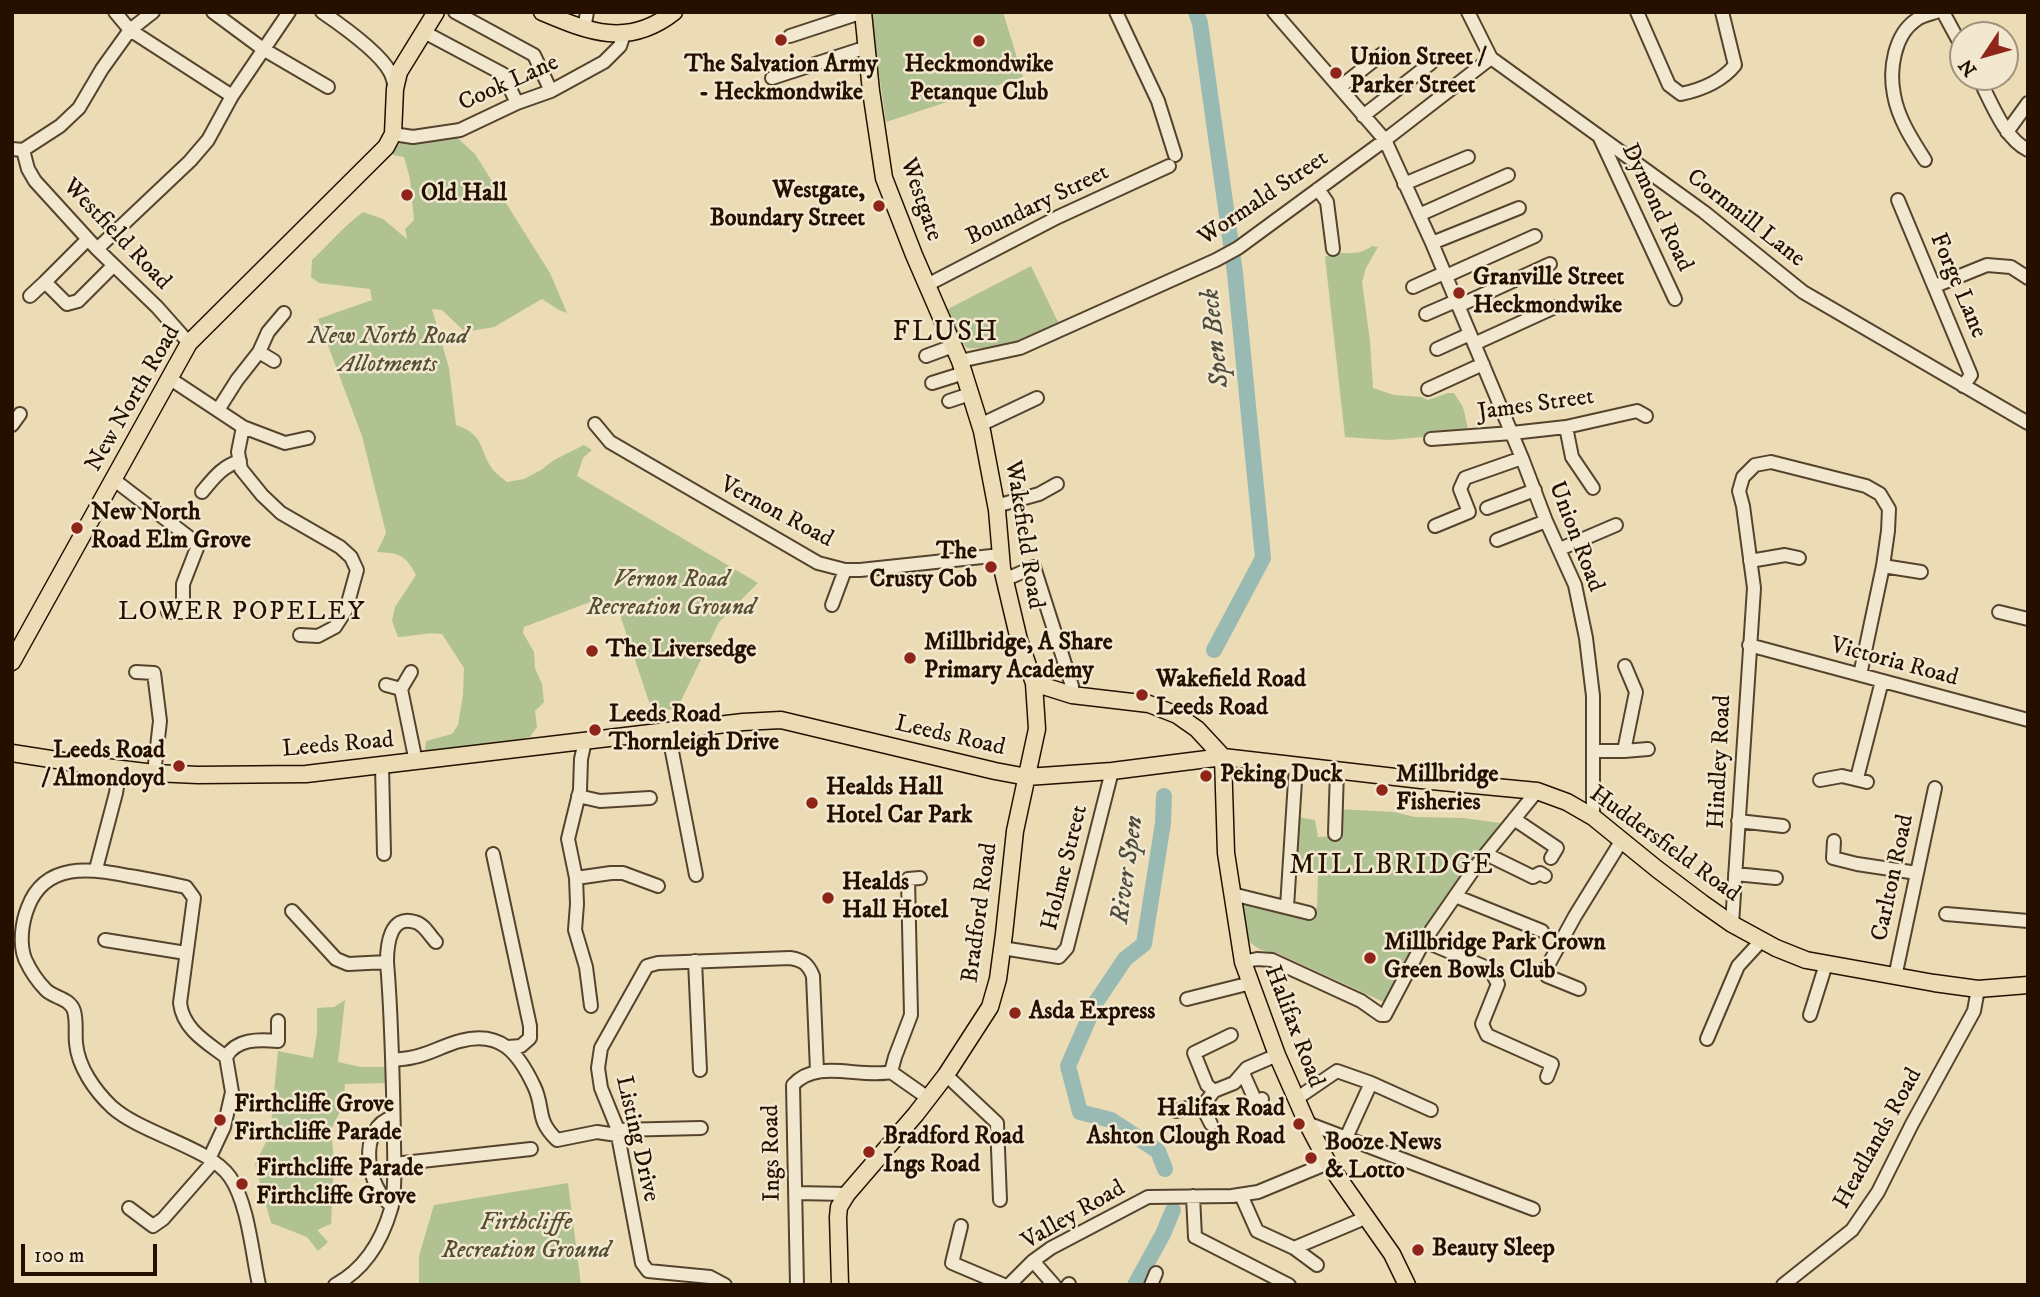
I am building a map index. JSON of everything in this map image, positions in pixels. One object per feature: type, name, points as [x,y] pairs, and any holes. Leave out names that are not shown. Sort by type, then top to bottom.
[{"type":"main road","points":[[393,134],[395,89],[399,72],[436,12]]},
{"type":"main road","points":[[542,12],[583,29],[624,34],[648,28],[674,12]]},
{"type":"main road","name":"Westgate","points":[[863,12],[884,178],[940,314]]},
{"type":"main road","name":"New North Road","points":[[12,662],[189,343],[376,159],[393,134]]},
{"type":"main road","name":"Wakefield Road","points":[[940,314],[959,360],[980,425],[996,506],[1004,580],[1019,640],[1034,683]]},
{"type":"main road","points":[[1034,683],[1072,695],[1149,704],[1177,715],[1197,729],[1223,757]]},
{"type":"main road","name":"Bradford Road","points":[[840,1285],[839,1208],[847,1194],[946,1075],[990,1007],[998,979],[1015,831],[1037,729],[1034,683]]},
{"type":"main road","name":"Leeds Road","points":[[12,753],[154,772],[198,775],[306,774],[743,722],[781,720],[1027,777],[1112,771],[1223,757]]},
{"type":"main road","name":"Huddersfield Road","points":[[1223,757],[1537,791],[1567,802],[1593,817],[1653,866],[1732,924],[1761,941],[1806,960],[1978,989],[2028,985]]},
{"type":"main road","name":"Halifax Road","points":[[1223,757],[1226,853],[1243,962],[1277,1055],[1307,1123],[1328,1163],[1392,1254],[1407,1285]]},
{"type":"main road","name":"Bradford Road","points":[[839,1225],[849,1285]]},
{"type":"street","points":[[115,12],[130,30],[232,96]]},
{"type":"street","points":[[18,149],[60,126],[79,108],[130,30],[153,12]]},
{"type":"street","points":[[213,12],[263,49],[328,87]]},
{"type":"street","points":[[30,296],[190,161],[208,140],[232,96],[289,12]]},
{"type":"street","points":[[322,12],[379,59],[391,73],[395,89]]},
{"type":"street","points":[[455,12],[534,55],[551,91]]},
{"type":"street","points":[[583,29],[587,12]]},
{"type":"street","points":[[790,36],[863,12]]},
{"type":"street","name":"Boundary Street","points":[[927,285],[1172,160],[1158,101],[1115,12]]},
{"type":"street","name":"Cornmill Lane","points":[[1468,12],[1490,58],[1704,212],[1803,292],[2028,423]]},
{"type":"street","points":[[1637,12],[1669,85],[1681,94],[1726,76],[1735,65],[1722,12]]},
{"type":"street","points":[[1917,154],[1894,95],[1896,47],[1904,32],[1917,18],[1936,12]]},
{"type":"street","name":"Union Road","points":[[1282,15],[1385,141],[1432,243],[1575,585],[1586,638],[1593,696],[1593,817]]},
{"type":"street","points":[[424,32],[503,74],[517,103]]},
{"type":"street","name":"Cook Lane","points":[[393,134],[413,137],[460,130],[517,103],[551,91],[604,62],[620,46],[624,34]]},
{"type":"street","points":[[772,78],[867,47]]},
{"type":"street","points":[[1340,87],[1382,54]]},
{"type":"street","name":"Wormald Street","points":[[959,360],[1020,348],[1238,248],[1385,141],[1490,58]]},
{"type":"street","points":[[1363,116],[1431,63]]},
{"type":"street","points":[[1985,91],[2007,132],[2028,150]]},
{"type":"street","points":[[2007,132],[2028,103]]},
{"type":"street","name":"Dymond Road","points":[[1598,134],[1675,299]]},
{"type":"street","name":"Westfield Road","points":[[18,149],[35,181],[189,343]]},
{"type":"street","points":[[1404,184],[1468,157]]},
{"type":"street","points":[[1419,215],[1508,175]]},
{"type":"street","points":[[1318,189],[1327,202],[1333,249]]},
{"type":"street","name":"Forge Lane","points":[[1898,200],[1971,375],[1963,386]]},
{"type":"street","points":[[1432,243],[1519,208]]},
{"type":"street","points":[[1413,287],[1535,236]]},
{"type":"street","points":[[1426,314],[1550,264]]},
{"type":"street","points":[[1935,286],[1986,265],[2011,267],[2028,278]]},
{"type":"street","points":[[46,282],[67,304],[72,304],[113,266]]},
{"type":"street","points":[[1437,349],[1472,339],[1555,307]]},
{"type":"street","points":[[218,411],[259,352],[268,332],[284,313]]},
{"type":"street","points":[[259,352],[274,361]]},
{"type":"street","points":[[926,356],[959,360]]},
{"type":"street","points":[[932,383],[959,360]]},
{"type":"street","points":[[1428,390],[1483,364]]},
{"type":"street","points":[[169,378],[243,427],[285,443],[308,438]]},
{"type":"street","points":[[949,401],[970,394]]},
{"type":"street","points":[[980,425],[1037,398]]},
{"type":"street","name":"James Street","points":[[1431,439],[1566,427],[1637,411],[1646,416]]},
{"type":"street","name":"Vernon Road","points":[[595,424],[610,442],[816,562],[845,570],[860,570],[1001,555]]},
{"type":"street","points":[[243,427],[238,452],[241,469],[281,513],[340,547],[351,557],[357,570],[346,610],[335,627],[318,636],[300,635]]},
{"type":"street","points":[[1566,427],[1572,457],[1594,488]]},
{"type":"street","points":[[1435,526],[1469,512],[1460,489],[1465,478],[1522,457]]},
{"type":"street","points":[[202,492],[219,472],[229,464],[240,461]]},
{"type":"street","name":"Hindley Road","points":[[1732,924],[1754,588],[1739,491],[1743,477],[1755,466],[1771,462],[1866,486],[1880,494],[1888,509],[1883,566],[1860,675]]},
{"type":"street","points":[[113,479],[194,541],[197,548],[183,584],[183,612],[169,612]]},
{"type":"street","points":[[996,506],[1039,494],[1057,484]]},
{"type":"street","points":[[1487,508],[1535,490]]},
{"type":"street","points":[[1497,540],[1546,521]]},
{"type":"street","points":[[1560,550],[1616,525]]},
{"type":"street","points":[[1750,561],[1785,555],[1799,558]]},
{"type":"street","points":[[1004,580],[1034,566],[1072,686],[1072,695]]},
{"type":"street","points":[[1883,566],[1921,572]]},
{"type":"street","points":[[832,605],[845,570]]},
{"type":"street","points":[[1999,612],[2028,619]]},
{"type":"street","name":"Victoria Road","points":[[1749,645],[2028,720]]},
{"type":"street","points":[[1624,751],[1636,692],[1625,666]]},
{"type":"street","points":[[136,672],[154,673],[160,721],[154,772]]},
{"type":"street","points":[[411,672],[401,690],[416,762]]},
{"type":"street","points":[[1820,780],[1842,776],[1862,780],[1882,681]]},
{"type":"street","points":[[386,685],[401,690]]},
{"type":"street","points":[[668,731],[696,874]]},
{"type":"street","points":[[585,741],[578,796],[568,839],[576,878],[575,930],[586,967],[591,1006]]},
{"type":"street","points":[[1593,751],[1648,749]]},
{"type":"street","points":[[382,765],[384,853]]},
{"type":"street","points":[[1287,907],[1296,765]]},
{"type":"street","points":[[96,869],[120,767]]},
{"type":"street","points":[[1335,834],[1337,770]]},
{"type":"street","name":"Holme Street","points":[[1002,948],[1059,957],[1067,948],[1112,771]]},
{"type":"street","name":"Carlton Road","points":[[1895,977],[1935,788]]},
{"type":"street","points":[[1243,962],[1272,960],[1362,1001],[1385,1015],[1424,941],[1486,854],[1537,791]]},
{"type":"street","points":[[578,796],[600,801],[650,798]]},
{"type":"street","points":[[1514,819],[1557,848],[1551,858]]},
{"type":"street","points":[[1738,821],[1783,826]]},
{"type":"street","points":[[1579,989],[1546,976],[1546,970],[1575,916],[1622,840]]},
{"type":"street","points":[[1834,841],[1833,858],[1917,873]]},
{"type":"street","points":[[494,854],[530,1026],[530,1038],[521,1046],[508,1047]]},
{"type":"street","points":[[1486,854],[1532,877],[1540,873],[1545,876]]},
{"type":"street","points":[[226,1058],[190,1028],[181,1015],[180,1003],[194,898],[186,887],[96,869],[77,870],[57,876],[44,884],[32,897],[24,915],[21,934],[24,956],[33,975],[48,992],[69,1003],[74,1012],[76,1047],[86,1073],[99,1094],[128,1119],[211,1160],[229,1176],[242,1200],[259,1285]]},
{"type":"street","points":[[576,878],[623,873],[658,886]]},
{"type":"street","points":[[1735,874],[1776,878]]},
{"type":"street","points":[[891,1072],[911,1015],[908,879],[920,877]]},
{"type":"street","points":[[1232,894],[1309,913]]},
{"type":"street","points":[[1455,896],[1542,931]]},
{"type":"street","points":[[292,911],[336,960],[348,964],[387,961]]},
{"type":"street","points":[[1946,914],[2028,921]]},
{"type":"street","points":[[335,1285],[362,1264],[379,1243],[392,1206],[392,1060],[387,961],[390,933],[402,923],[415,922],[436,942]]},
{"type":"street","points":[[105,940],[186,953]]},
{"type":"street","points":[[1424,941],[1490,969],[1498,984],[1482,1024],[1487,1035],[1552,1064],[1547,1077]]},
{"type":"street","points":[[1707,1039],[1738,966],[1761,941]]},
{"type":"street","name":"Listing Drive","points":[[725,1285],[710,1277],[648,1271],[642,1263],[617,1132],[601,1088],[598,1068],[601,1048],[647,966],[658,963],[790,958],[801,960],[809,966],[813,976],[817,1071]]},
{"type":"street","points":[[695,961],[700,1070]]},
{"type":"street","points":[[1810,1015],[1826,964]]},
{"type":"street","points":[[1187,999],[1251,983]]},
{"type":"street","name":"Headlands Road","points":[[1783,1285],[1852,1230],[1878,1192],[1973,1011],[1978,989]]},
{"type":"street","points":[[129,1209],[153,1226],[163,1219],[211,1160],[224,1127],[232,1092],[226,1058],[230,1050],[238,1044],[263,1040],[278,1041],[278,1021]]},
{"type":"street","points":[[1214,1091],[1207,1085],[1191,1052],[1231,1035]]},
{"type":"street","points":[[392,1060],[413,1057],[459,1041],[479,1038],[496,1040],[508,1047],[524,1067],[536,1089],[543,1124],[557,1140],[597,1132],[701,1128]]},
{"type":"street","points":[[1211,1124],[1204,1110],[1205,1103],[1214,1091],[1234,1083],[1247,1069],[1277,1055]]},
{"type":"street","points":[[817,1071],[879,1075],[891,1072],[928,1098]]},
{"type":"street","name":"Ings Road","points":[[797,1285],[793,1085],[799,1078],[817,1071]]},
{"type":"street","points":[[1296,1099],[1337,1071],[1431,1110]]},
{"type":"street","points":[[1243,1073],[1256,1102],[1262,1099]]},
{"type":"street","points":[[946,1075],[997,1123],[1000,1200]]},
{"type":"street","points":[[1346,1138],[1371,1083]]},
{"type":"street","points":[[1176,1111],[1205,1103]]},
{"type":"street","points":[[392,1206],[384,1200],[372,1179],[369,1157],[377,1129],[393,1116]]},
{"type":"street","points":[[1307,1123],[1533,1209]]},
{"type":"street","points":[[394,1164],[531,1149]]},
{"type":"street","name":"Valley Road","points":[[1009,1285],[1033,1261],[1051,1248],[1148,1197],[1232,1196],[1258,1192],[1328,1163]]},
{"type":"street","points":[[794,1193],[847,1194]]},
{"type":"street","points":[[1241,1195],[1257,1231],[1294,1248],[1317,1265]]},
{"type":"street","points":[[1193,1196],[1195,1237],[1289,1285]]},
{"type":"street","points":[[1294,1248],[1365,1216]]},
{"type":"street","points":[[962,1227],[952,1263],[1004,1285]]},
{"type":"street","points":[[1033,1261],[1054,1285]]},
{"type":"green space","points":[[870,12],[1003,12],[1023,77],[886,122]]},
{"type":"green space","points":[[453,134],[475,154],[550,273],[567,313],[542,299],[494,327],[465,332],[442,310],[432,309],[449,368],[456,425],[473,434],[489,464],[507,482],[524,479],[584,445],[592,450],[583,458],[577,476],[758,583],[719,622],[677,709],[652,711],[616,603],[590,602],[524,627],[523,633],[534,652],[535,668],[542,684],[544,702],[535,711],[537,727],[530,737],[474,750],[431,756],[425,750],[426,741],[452,734],[458,725],[464,668],[442,634],[398,637],[392,621],[395,607],[416,575],[401,556],[377,552],[386,533],[362,436],[318,319],[372,300],[370,289],[319,283],[311,277],[312,260],[363,212],[383,219],[407,239],[405,229],[414,220],[410,179],[404,157],[393,155],[392,148],[407,140]]},
{"type":"green space","points":[[1372,246],[1378,247],[1366,268],[1362,282],[1373,388],[1394,395],[1428,400],[1454,393],[1463,407],[1469,433],[1389,440],[1345,437],[1325,257],[1337,253],[1360,252]]},
{"type":"green space","points":[[1031,266],[1059,324],[1003,345],[967,348],[960,340],[948,309]]},
{"type":"green space","points":[[1336,809],[1394,812],[1415,817],[1464,818],[1507,824],[1388,1004],[1277,953],[1257,948],[1245,935],[1239,918],[1234,898],[1314,913],[1317,907],[1318,875],[1293,870],[1297,817],[1315,820],[1318,837],[1334,836]]},
{"type":"green space","points":[[345,1000],[338,1062],[361,1067],[386,1067],[386,1083],[345,1084],[343,1105],[331,1130],[334,1161],[331,1224],[317,1230],[328,1242],[318,1251],[307,1237],[271,1223],[255,1164],[270,1134],[278,1051],[313,1058],[317,1008],[334,1007]]},
{"type":"green space","name":"Firthcliffe Recreation Ground","points":[[568,1183],[581,1285],[419,1285],[419,1256],[434,1205]]},
{"type":"waterway","name":"Spen Beck","points":[[1196,12],[1200,23],[1235,273],[1263,558],[1214,650]]},
{"type":"waterway","name":"River Spen","points":[[1164,796],[1163,823],[1144,944],[1125,959],[1096,1002],[1068,1066],[1080,1112],[1111,1120],[1158,1151],[1165,1169]]},
{"type":"waterway","name":"River Spen","points":[[1135,1285],[1173,1210]]},
{"type":"place","name":"The Salvation Army - Heckmondwike","points":[[781,40]]},
{"type":"place","name":"Heckmondwike Petanque Club","points":[[979,41]]},
{"type":"place","name":"Union Street / Parker Street","points":[[1336,73]]},
{"type":"place","name":"Old Hall","points":[[407,195]]},
{"type":"place","name":"Westgate, Boundary Street","points":[[879,206]]},
{"type":"place","name":"Granville Street Heckmondwike","points":[[1459,293]]},
{"type":"place","name":"New North Road Elm Grove","points":[[77,528]]},
{"type":"place","name":"The Crusty Cob","points":[[991,567]]},
{"type":"place","name":"The Liversedge","points":[[592,651]]},
{"type":"place","name":"Millbridge, A Share Primary Academy","points":[[910,658]]},
{"type":"place","name":"Wakefield Road Leeds Road","points":[[1142,695]]},
{"type":"place","name":"Leeds Road Thornleigh Drive","points":[[595,730]]},
{"type":"place","name":"Leeds Road / Almondoyd","points":[[179,766]]},
{"type":"place","name":"Peking Duck","points":[[1206,776]]},
{"type":"place","name":"Millbridge Fisheries","points":[[1382,790]]},
{"type":"place","name":"Healds Hall Hotel Car Park","points":[[812,803]]},
{"type":"place","name":"Healds Hall Hotel","points":[[828,898]]},
{"type":"place","name":"Millbridge Park Crown Green Bowls Club","points":[[1370,958]]},
{"type":"place","name":"Asda Express","points":[[1015,1013]]},
{"type":"place","name":"Firthcliffe Grove Firthcliffe Parade","points":[[220,1120]]},
{"type":"place","name":"Halifax Road Ashton Clough Road","points":[[1299,1124]]},
{"type":"place","name":"Bradford Road Ings Road","points":[[869,1152]]},
{"type":"place","name":"Booze News & Lotto","points":[[1311,1158]]},
{"type":"place","name":"Firthcliffe Parade Firthcliffe Grove","points":[[242,1184]]},
{"type":"place","name":"Beauty Sleep","points":[[1418,1250]]},
{"type":"district","name":"FLUSH","points":[[946,334]]},
{"type":"district","name":"LOWER POPELEY","points":[[242,614]]},
{"type":"district","name":"MILLBRIDGE","points":[[1392,867]]},
{"type":"park label","name":"New North Road Allotments","points":[[388,352]]},
{"type":"park label","name":"Vernon Road Recreation Ground","points":[[671,595]]}]
